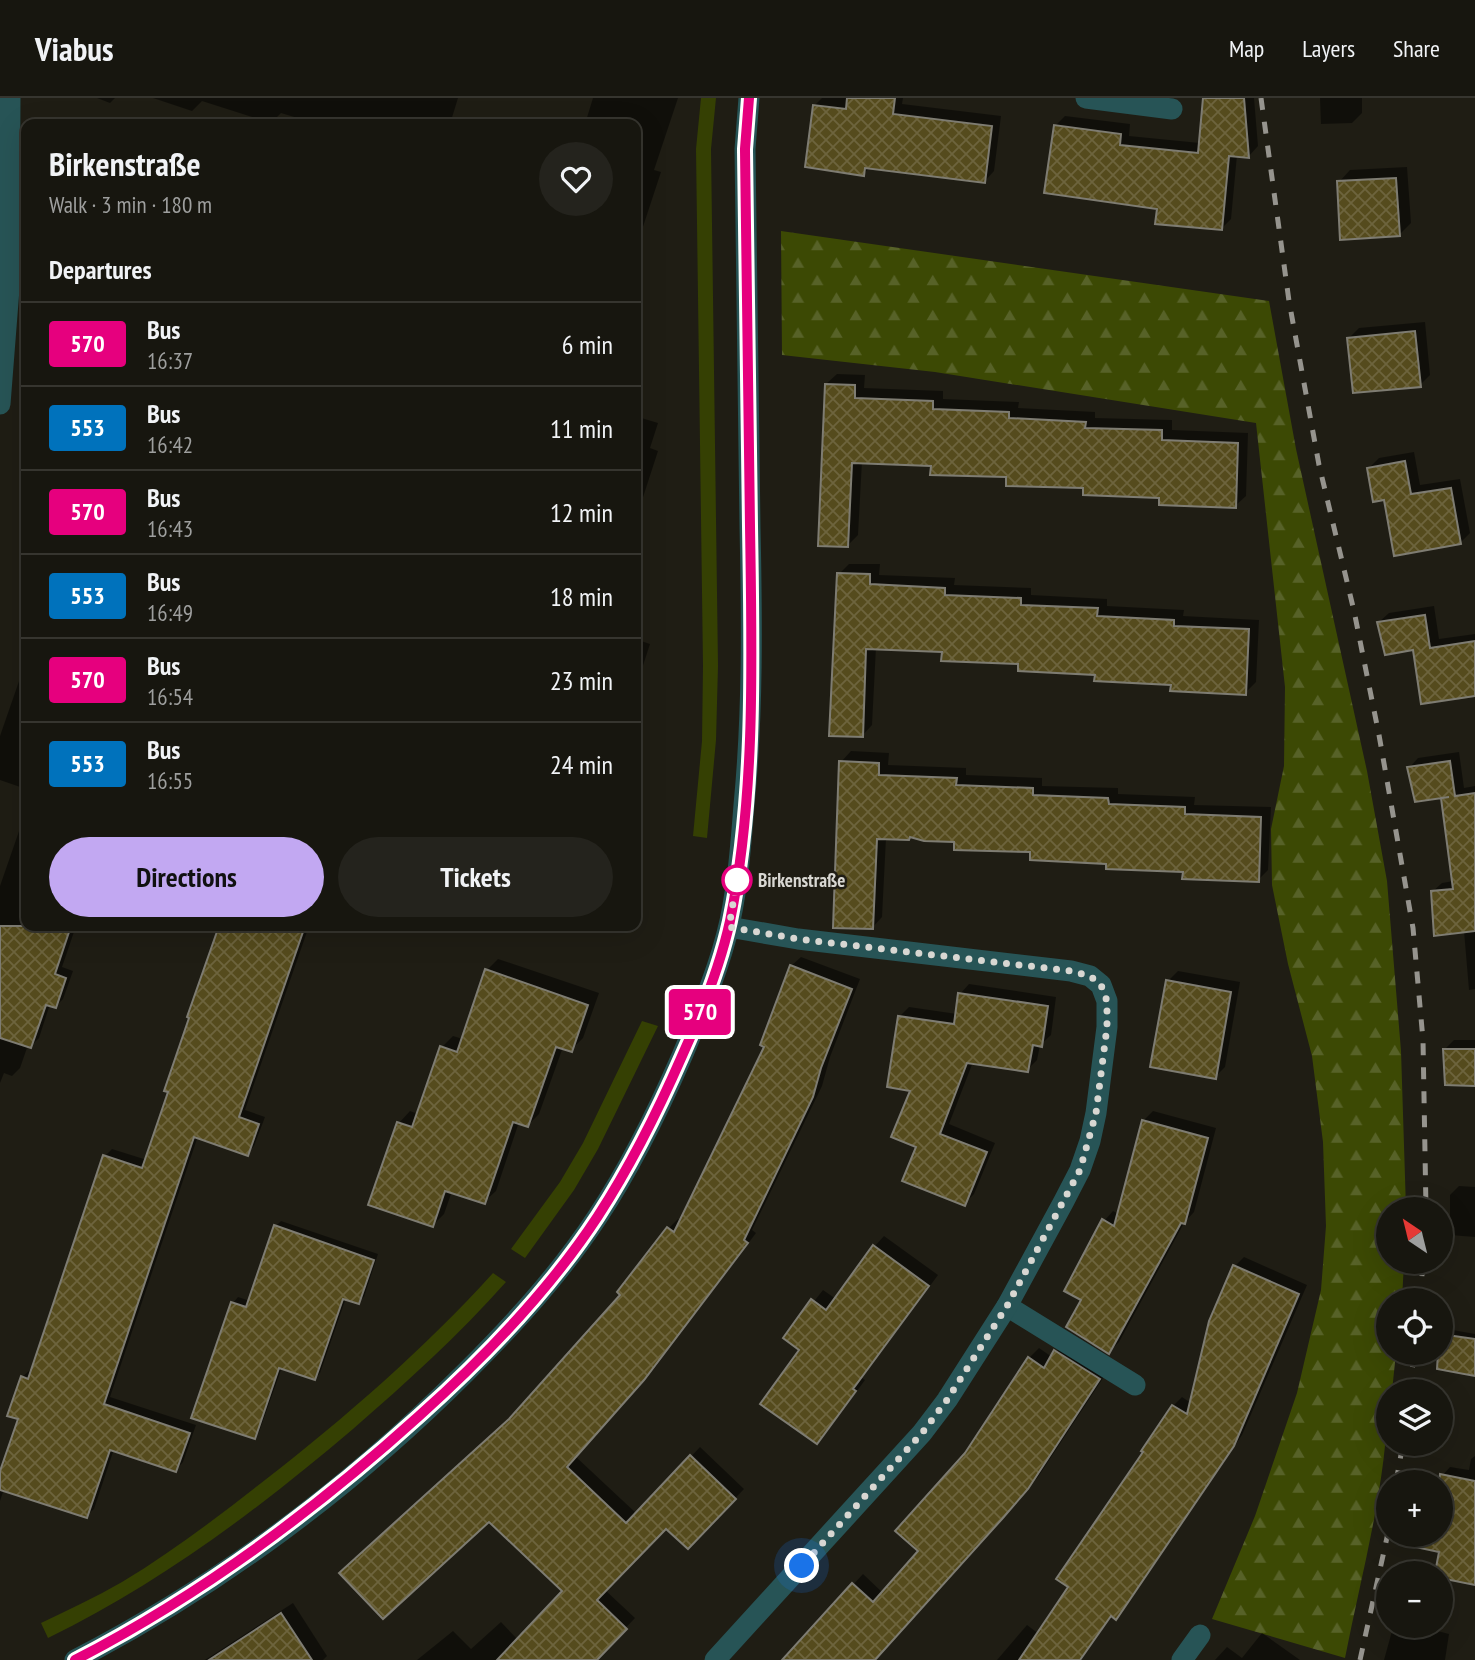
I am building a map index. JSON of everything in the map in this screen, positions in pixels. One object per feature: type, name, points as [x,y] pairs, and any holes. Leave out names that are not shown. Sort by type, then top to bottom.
[{"type":"street","points":[[0,404],[9,289],[9,98]]},
{"type":"street","points":[[75,1660],[130,1632],[193,1593],[327,1495],[442,1396],[543,1291],[597,1217],[627,1169],[655,1115],[695,1027],[729,927],[737,880],[750,737],[751,566],[745,149],[749,98]]},
{"type":"street","points":[[1086,98],[1172,109]]},
{"type":"street","points":[[715,1660],[922,1433],[947,1400],[1007,1306],[1080,1170],[1096,1113],[1107,1027],[1107,1001],[1101,985],[1090,976],[1071,971],[798,939],[729,927]]},
{"type":"street","points":[[1007,1306],[1135,1385]]},
{"type":"street","points":[[1182,1660],[1200,1635]]},
{"type":"green space","points":[[701,98],[716,98],[711,149],[718,666],[716,740],[707,838],[693,836],[702,741],[703,666],[696,149]]},
{"type":"green space","points":[[781,231],[1269,301],[1296,449],[1367,771],[1387,881],[1401,1051],[1406,1197],[1376,1197],[1376,1274],[1403,1274],[1403,1288],[1376,1288],[1376,1365],[1395,1365],[1393,1379],[1376,1379],[1376,1456],[1384,1458],[1382,1470],[1376,1470],[1376,1508],[1345,1658],[1212,1619],[1255,1516],[1297,1393],[1321,1290],[1326,1226],[1323,1142],[1312,1056],[1288,964],[1272,885],[1271,829],[1284,766],[1285,687],[1256,423],[935,372],[782,355]]},
{"type":"green space","points":[[642,1021],[658,1026],[598,1149],[574,1190],[525,1258],[511,1249],[560,1182],[583,1143]]},
{"type":"green space","points":[[493,1273],[506,1282],[488,1302],[413,1376],[317,1459],[244,1516],[168,1569],[89,1617],[48,1638],[41,1623],[112,1588],[159,1558],[230,1507],[325,1432],[412,1355]]},
{"type":"building","points":[[847,98],[895,98],[893,114],[992,126],[985,183],[865,168],[864,176],[805,167],[813,105],[846,109]]},
{"type":"building","points":[[1203,98],[1244,98],[1249,158],[1229,156],[1222,230],[1155,224],[1157,209],[1044,193],[1054,125],[1121,134],[1120,145],[1198,153]]},
{"type":"building","points":[[1396,178],[1400,236],[1340,240],[1337,181]]},
{"type":"building","points":[[1415,331],[1421,387],[1353,393],[1347,338]]},
{"type":"building","points":[[825,384],[855,385],[855,398],[933,401],[933,409],[1009,412],[1009,418],[1086,422],[1085,428],[1162,430],[1162,440],[1238,443],[1236,508],[1159,505],[1159,498],[1083,495],[1083,488],[1006,486],[1006,477],[930,475],[931,466],[852,463],[848,547],[818,546]]},
{"type":"building","points":[[1405,461],[1411,494],[1451,488],[1461,544],[1394,556],[1384,500],[1373,502],[1367,468]]},
{"type":"building","points":[[837,573],[870,574],[870,584],[945,588],[945,595],[1021,598],[1021,605],[1098,608],[1097,616],[1174,620],[1174,626],[1249,629],[1246,695],[1170,691],[1171,685],[1094,681],[1095,675],[1018,671],[1018,664],[941,661],[942,652],[866,649],[863,737],[829,736]]},
{"type":"building","points":[[1425,615],[1430,648],[1475,641],[1475,696],[1421,704],[1413,650],[1385,655],[1377,622]]},
{"type":"building","points":[[839,761],[879,763],[879,775],[957,778],[956,785],[1033,788],[1033,795],[1108,798],[1109,804],[1185,807],[1185,814],[1261,817],[1259,882],[1182,879],[1183,872],[1106,869],[1106,864],[1030,860],[1030,852],[954,850],[954,842],[924,841],[910,837],[909,840],[877,839],[873,929],[833,928]]},
{"type":"building","points":[[1450,761],[1455,796],[1475,793],[1475,931],[1434,936],[1431,891],[1453,889],[1441,798],[1415,802],[1407,767]]},
{"type":"building","points":[[0,926],[21,926],[21,931],[69,931],[55,974],[66,978],[56,1008],[46,1005],[31,1048],[0,1038]]},
{"type":"building","points":[[217,931],[303,931],[239,1117],[259,1124],[248,1156],[194,1137],[104,1404],[190,1433],[176,1472],[110,1450],[87,1518],[0,1490],[0,1471],[18,1419],[7,1416],[21,1376],[28,1379],[103,1155],[142,1168],[168,1092],[164,1091],[189,1018],[187,1017]]},
{"type":"building","points":[[790,965],[852,989],[821,1068],[813,1097],[744,1240],[748,1243],[644,1380],[567,1467],[626,1523],[690,1455],[736,1499],[688,1549],[666,1529],[597,1600],[627,1629],[597,1660],[497,1660],[562,1591],[489,1522],[383,1619],[339,1573],[509,1419],[620,1295],[617,1292],[667,1227],[674,1232],[764,1047],[760,1045]]},
{"type":"building","points":[[485,969],[588,1005],[572,1052],[556,1047],[528,1127],[513,1122],[485,1204],[445,1191],[433,1227],[368,1205],[397,1122],[412,1127],[440,1046],[457,1052]]},
{"type":"building","points":[[1166,980],[1231,992],[1216,1079],[1150,1067]]},
{"type":"building","points":[[958,993],[1048,1006],[1042,1047],[1033,1045],[1028,1072],[967,1063],[940,1134],[987,1152],[965,1206],[902,1181],[916,1147],[891,1137],[910,1091],[887,1087],[898,1016],[954,1024]]},
{"type":"building","points":[[1443,1049],[1475,1049],[1475,1086],[1445,1085]]},
{"type":"building","points":[[1142,1120],[1208,1138],[1185,1224],[1181,1223],[1109,1354],[1066,1327],[1081,1300],[1064,1291],[1102,1219],[1114,1226]]},
{"type":"building","points":[[274,1225],[374,1260],[359,1304],[343,1299],[315,1380],[279,1368],[255,1439],[191,1418],[231,1302],[246,1307]]},
{"type":"building","points":[[873,1245],[929,1286],[853,1389],[856,1391],[817,1444],[760,1404],[799,1350],[783,1338],[811,1299],[826,1310]]},
{"type":"building","points":[[1233,1265],[1299,1294],[1234,1446],[1116,1620],[1111,1616],[1080,1660],[1019,1660],[1068,1587],[1056,1579],[1172,1405],[1187,1414],[1209,1321]]},
{"type":"building","points":[[1453,1336],[1475,1339],[1475,1376],[1437,1369],[1437,1365],[1453,1365]]},
{"type":"building","points":[[1054,1350],[1100,1379],[1028,1489],[1002,1519],[875,1660],[782,1660],[852,1583],[873,1602],[918,1551],[895,1531],[965,1453],[1028,1357],[1044,1368]]},
{"type":"building","points":[[1453,1477],[1475,1481],[1475,1585],[1453,1581],[1453,1561],[1437,1561],[1439,1552],[1415,1547],[1453,1547]]},
{"type":"building","points":[[281,1613],[312,1660],[209,1660]]},
{"type":"railway","points":[[1261,98],[1289,301],[1319,465],[1354,611],[1413,928],[1423,1040],[1426,1197]]},
{"type":"railway","points":[[1421,1288],[1422,1274]]},
{"type":"railway","points":[[1411,1379],[1413,1365]]},
{"type":"railway","points":[[1398,1470],[1401,1456]]},
{"type":"railway","points":[[1360,1660],[1385,1547]]},
{"type":"bus line","name":"570","points":[[75,1660],[130,1632],[193,1593],[263,1544],[376,1455],[442,1396],[543,1291],[597,1217],[627,1169],[677,1069],[695,1027],[729,927],[737,880],[750,737],[745,149],[749,98]]},
{"type":"place","name":"Birkenstraße","points":[[737,880]]},
{"type":"route","points":[[737,880],[729,927],[798,939],[1071,971],[1090,976],[1101,985],[1107,1001],[1107,1027],[1090,1142],[1080,1170],[1064,1201],[1007,1306],[936,1416],[802,1566]]}]
